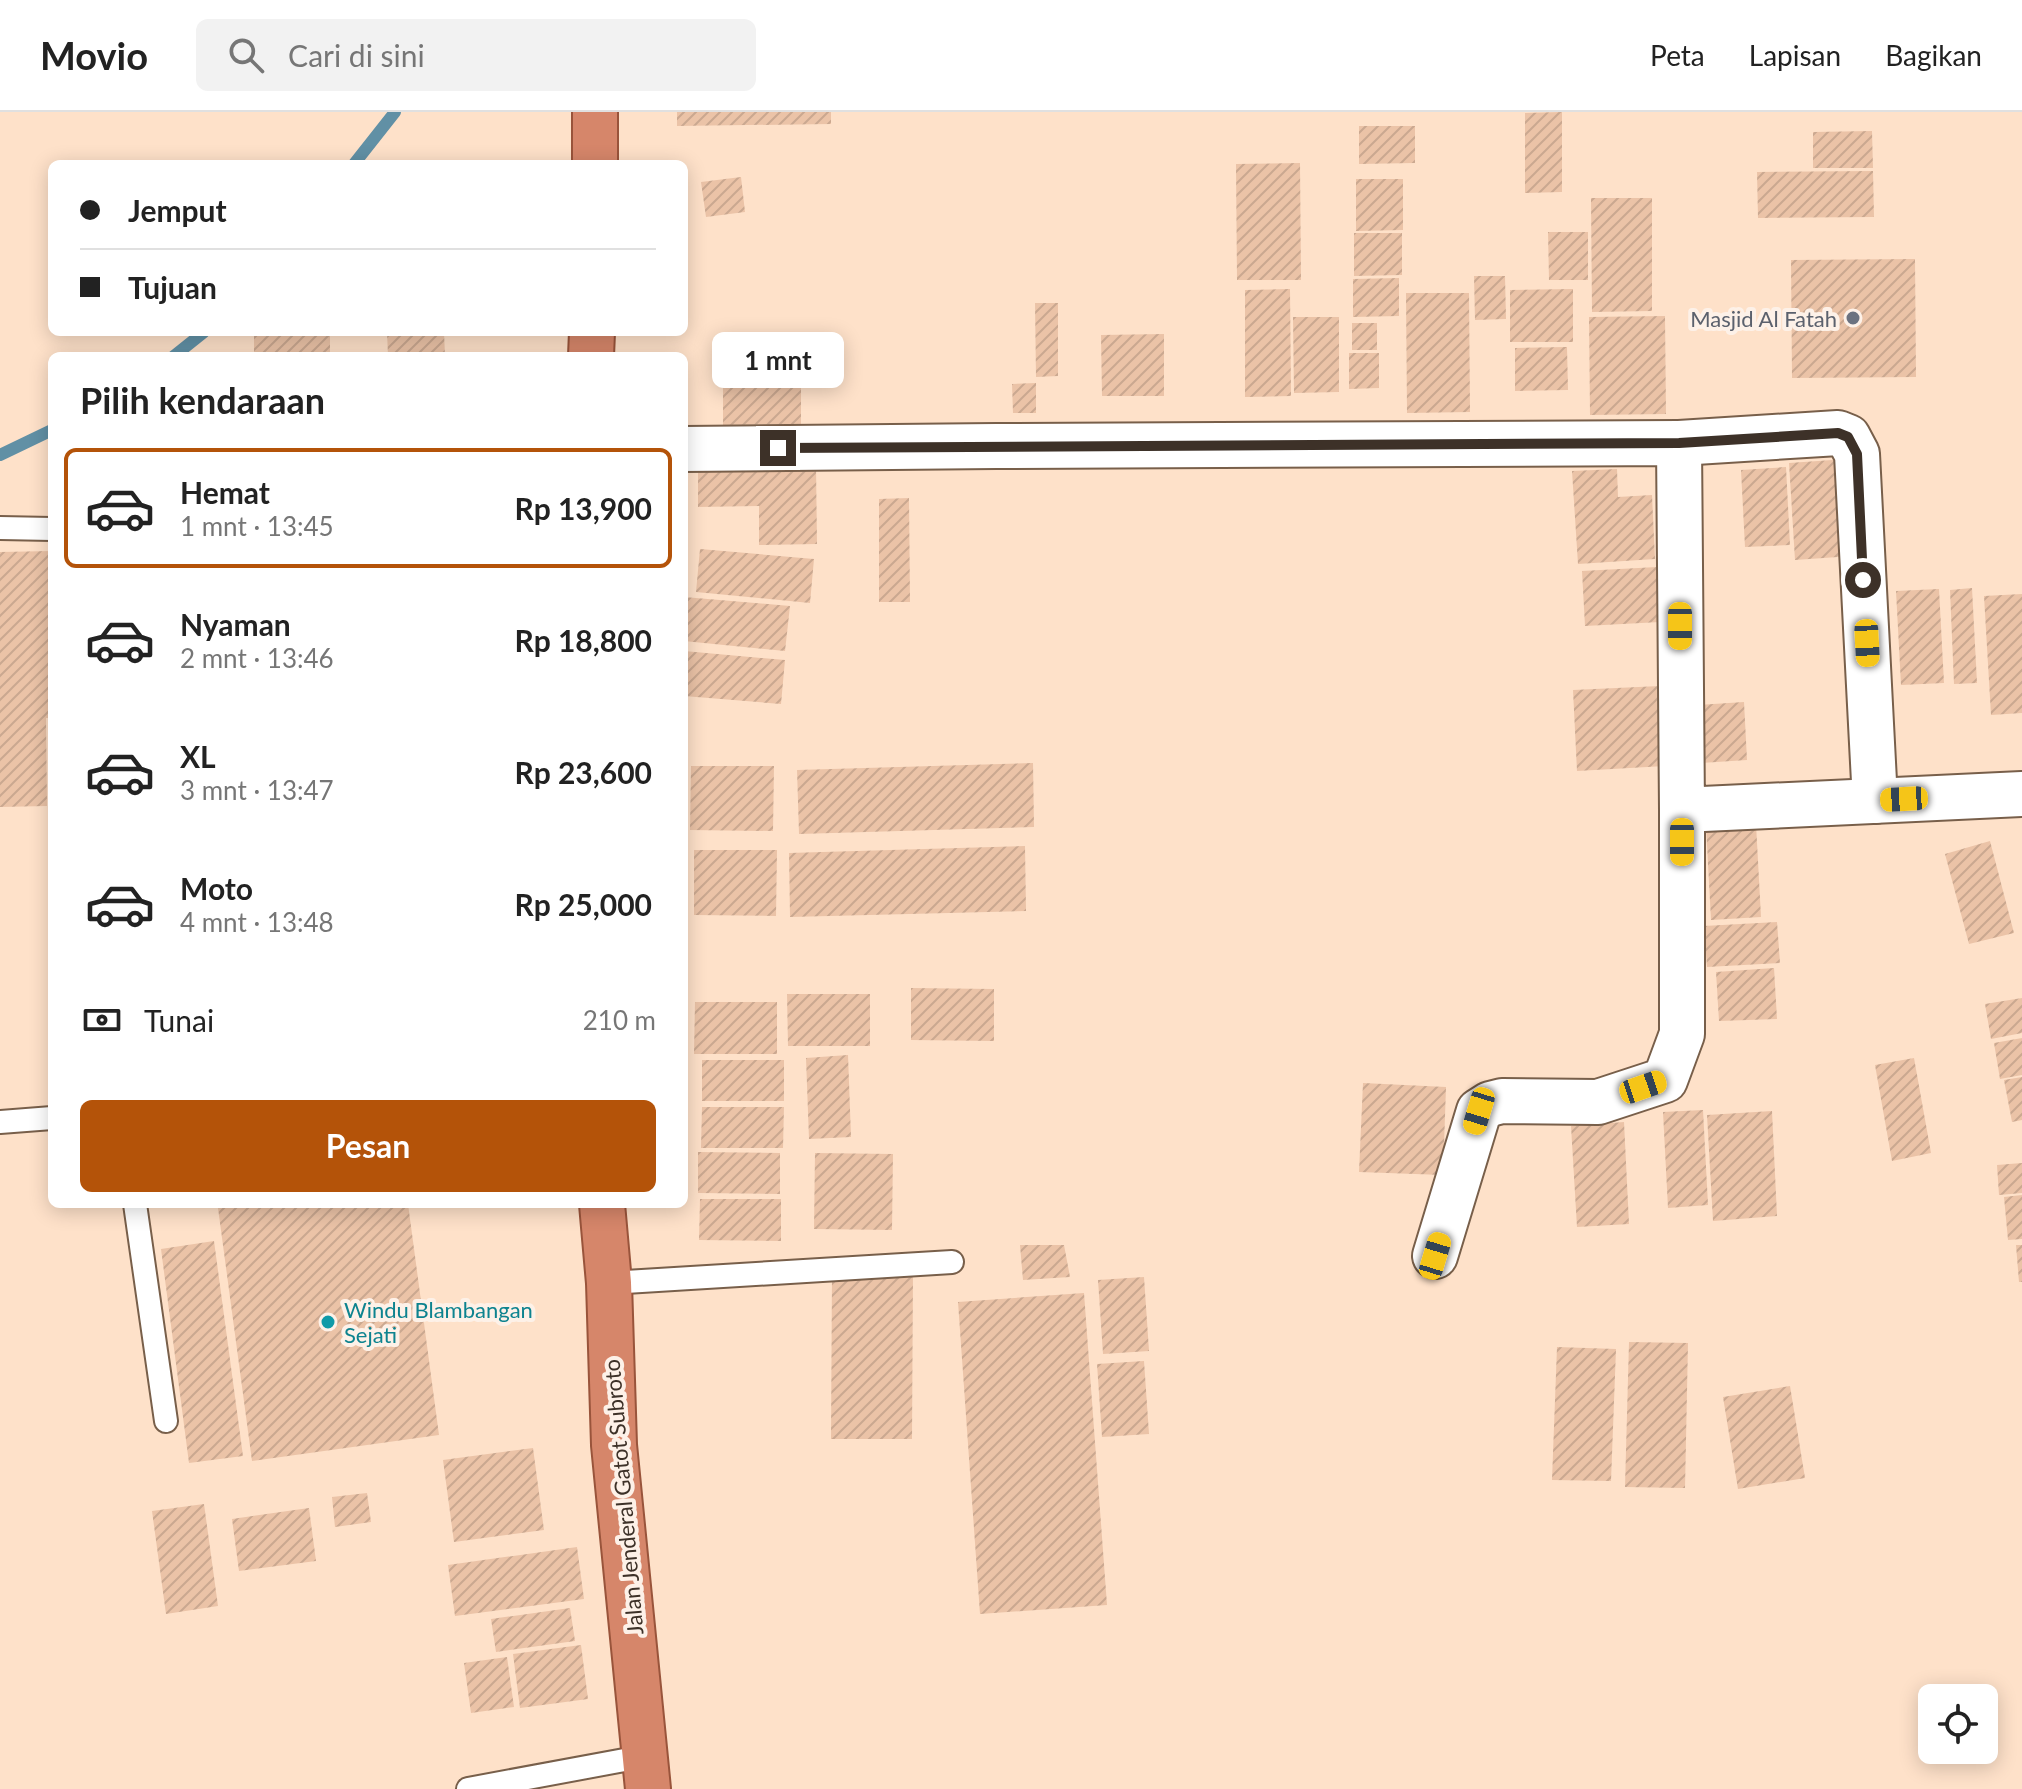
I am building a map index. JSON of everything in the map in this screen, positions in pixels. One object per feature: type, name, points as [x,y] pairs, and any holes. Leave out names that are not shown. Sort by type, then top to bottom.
[{"type":"highway","points":[[595,112],[595,160]]},
{"type":"highway","name":"Jalan Jenderal Gatot Subroto","points":[[602,1208],[609,1283],[614,1445],[647,1773]]},
{"type":"street","points":[[688,449],[1679,443],[1838,433],[1848,437],[1857,454],[1875,801]]},
{"type":"street","points":[[1435,1256],[1479,1111],[1502,1101],[1598,1102],[1665,1080],[1682,1034],[1679,443]]},
{"type":"street","points":[[1682,810],[2022,794]]},
{"type":"lane","points":[[0,528],[48,529]]},
{"type":"lane","points":[[0,1122],[48,1118]]},
{"type":"lane","points":[[136,1208],[166,1421]]},
{"type":"lane","points":[[609,1283],[952,1262]]},
{"type":"lane","points":[[468,1789],[647,1773]]},
{"type":"building","points":[[677,112],[831,112],[831,124],[677,126]]},
{"type":"building","points":[[1562,112],[1562,192],[1525,193],[1525,113]]},
{"type":"building","points":[[1359,126],[1415,126],[1415,163],[1359,164]]},
{"type":"building","points":[[1872,131],[1873,168],[1813,168],[1813,132]]},
{"type":"building","points":[[1300,163],[1301,280],[1237,280],[1236,164]]},
{"type":"building","points":[[1873,171],[1874,217],[1758,218],[1757,172]]},
{"type":"building","points":[[741,177],[745,212],[706,217],[701,182]]},
{"type":"building","points":[[1356,179],[1403,179],[1403,230],[1356,231]]},
{"type":"building","points":[[1591,198],[1652,198],[1652,311],[1592,312]]},
{"type":"building","points":[[1548,232],[1588,232],[1588,280],[1549,280]]},
{"type":"building","points":[[1354,233],[1402,233],[1402,275],[1354,276]]},
{"type":"building","name":"Masjid Al Fatah","points":[[1915,259],[1916,377],[1792,378],[1791,260]]},
{"type":"building","points":[[1474,276],[1505,276],[1506,319],[1475,320]]},
{"type":"building","points":[[1399,278],[1399,316],[1353,317],[1353,279]]},
{"type":"building","points":[[1290,289],[1291,396],[1245,397],[1245,290]]},
{"type":"building","points":[[1573,289],[1573,342],[1510,342],[1510,290]]},
{"type":"building","points":[[1406,293],[1469,293],[1470,412],[1407,413]]},
{"type":"building","points":[[1035,303],[1058,303],[1058,376],[1036,377]]},
{"type":"building","points":[[1665,316],[1666,414],[1590,415],[1589,317]]},
{"type":"building","points":[[1293,317],[1339,317],[1339,392],[1294,393]]},
{"type":"building","points":[[1352,323],[1377,323],[1377,350],[1352,350]]},
{"type":"building","points":[[1164,334],[1164,396],[1102,396],[1101,335]]},
{"type":"building","points":[[254,336],[330,336],[330,352],[254,352]]},
{"type":"building","points":[[387,336],[444,336],[445,352],[388,352]]},
{"type":"building","points":[[1567,347],[1568,390],[1515,391],[1515,348]]},
{"type":"building","points":[[1349,353],[1379,353],[1379,388],[1349,389]]},
{"type":"building","points":[[801,366],[801,424],[723,425],[723,367]]},
{"type":"building","points":[[1036,383],[1036,413],[1013,413],[1012,384]]},
{"type":"building","points":[[1847,459],[1852,556],[1795,560],[1789,463]]},
{"type":"building","points":[[816,465],[817,544],[759,545],[759,506],[698,507],[698,467]]},
{"type":"building","points":[[1786,467],[1790,545],[1745,547],[1741,470]]},
{"type":"building","points":[[1617,469],[1618,497],[1652,495],[1655,559],[1578,564],[1572,471]]},
{"type":"building","points":[[909,498],[910,602],[879,602],[879,499]]},
{"type":"building","points":[[700,549],[814,559],[810,603],[696,592]]},
{"type":"building","points":[[48,551],[47,806],[0,807],[0,552]]},
{"type":"building","points":[[1657,567],[1660,622],[1585,626],[1582,571]]},
{"type":"building","points":[[1972,588],[1977,683],[1954,684],[1950,590]]},
{"type":"building","points":[[1939,589],[1944,683],[1901,685],[1896,591]]},
{"type":"building","points":[[2022,594],[2022,713],[1991,715],[1984,596]]},
{"type":"building","points":[[688,597],[790,606],[785,651],[688,641]]},
{"type":"building","points":[[688,651],[785,660],[781,704],[688,696]]},
{"type":"building","points":[[1660,686],[1665,766],[1577,771],[1573,690]]},
{"type":"building","points":[[1744,702],[1747,760],[1701,763],[1698,705]]},
{"type":"building","points":[[1033,763],[1034,827],[799,834],[797,770]]},
{"type":"building","points":[[691,766],[774,766],[773,831],[690,830]]},
{"type":"building","points":[[1756,824],[1761,917],[1711,920],[1706,826]]},
{"type":"building","points":[[1990,841],[2014,933],[1969,944],[1945,854]]},
{"type":"building","points":[[1025,846],[1026,911],[790,917],[789,853]]},
{"type":"building","points":[[694,850],[777,850],[776,916],[694,915]]},
{"type":"building","points":[[1777,922],[1780,963],[1707,967],[1704,926]]},
{"type":"building","points":[[1774,968],[1777,1019],[1719,1021],[1716,972]]},
{"type":"building","points":[[911,988],[994,989],[994,1041],[911,1040]]},
{"type":"building","points":[[787,994],[870,994],[870,1046],[788,1046]]},
{"type":"building","points":[[2022,998],[2022,1033],[1991,1039],[1985,1004]]},
{"type":"building","points":[[695,1002],[777,1002],[777,1054],[694,1054]]},
{"type":"building","points":[[2022,1038],[2022,1075],[2000,1079],[1994,1043]]},
{"type":"building","points":[[848,1055],[851,1137],[809,1139],[806,1058]]},
{"type":"building","points":[[1914,1058],[1931,1153],[1892,1161],[1875,1065]]},
{"type":"building","points":[[702,1060],[784,1060],[784,1101],[702,1101]]},
{"type":"building","points":[[2022,1077],[2022,1120],[2012,1122],[2004,1080]]},
{"type":"building","points":[[1363,1083],[1446,1087],[1443,1175],[1359,1172]]},
{"type":"building","points":[[702,1107],[784,1107],[783,1148],[701,1148]]},
{"type":"building","points":[[1703,1110],[1708,1205],[1668,1208],[1663,1112]]},
{"type":"building","points":[[1772,1111],[1777,1216],[1713,1221],[1707,1115]]},
{"type":"building","points":[[1624,1122],[1629,1224],[1577,1227],[1571,1126]]},
{"type":"building","points":[[698,1152],[780,1153],[780,1194],[698,1193]]},
{"type":"building","points":[[815,1153],[893,1154],[892,1230],[814,1229]]},
{"type":"building","points":[[2022,1163],[2022,1193],[1999,1195],[1997,1165]]},
{"type":"building","points":[[2022,1195],[2022,1239],[2008,1240],[2004,1197]]},
{"type":"building","points":[[700,1199],[781,1199],[781,1241],[699,1240]]},
{"type":"building","name":"Windu Blambangan Sejati","points":[[218,1208],[409,1208],[439,1435],[252,1461]]},
{"type":"building","points":[[214,1241],[243,1456],[189,1463],[161,1249]]},
{"type":"building","points":[[1020,1245],[1064,1245],[1070,1277],[1023,1280]]},
{"type":"building","points":[[2016,1245],[2022,1245],[2022,1282],[2019,1282]]},
{"type":"building","points":[[832,1273],[913,1273],[912,1439],[831,1439]]},
{"type":"building","points":[[1144,1277],[1149,1351],[1103,1354],[1098,1280]]},
{"type":"building","points":[[1084,1293],[1107,1605],[980,1614],[958,1302]]},
{"type":"building","points":[[1629,1342],[1688,1343],[1685,1488],[1625,1487]]},
{"type":"building","points":[[1557,1347],[1616,1349],[1611,1481],[1552,1480]]},
{"type":"building","points":[[1144,1361],[1149,1434],[1102,1437],[1097,1364]]},
{"type":"building","points":[[1790,1386],[1805,1478],[1738,1489],[1723,1397]]},
{"type":"building","points":[[533,1448],[544,1530],[454,1542],[443,1460]]},
{"type":"building","points":[[367,1493],[371,1522],[335,1527],[332,1497]]},
{"type":"building","points":[[204,1504],[218,1606],[166,1614],[152,1511]]},
{"type":"building","points":[[309,1508],[316,1561],[239,1571],[232,1519]]},
{"type":"building","points":[[577,1547],[584,1599],[455,1616],[448,1565]]},
{"type":"building","points":[[570,1608],[575,1641],[496,1652],[491,1619]]},
{"type":"building","points":[[581,1645],[588,1699],[520,1708],[513,1654]]},
{"type":"building","points":[[507,1657],[514,1707],[471,1713],[464,1663]]},
{"type":"waterway","points":[[357,160],[395,112]]},
{"type":"waterway","points":[[179,352],[199,336]]},
{"type":"waterway","points":[[0,455],[48,432]]},
{"type":"place","name":"Masjid Al Fatah","points":[[1853,318]]},
{"type":"place","name":"Windu Blambangan Sejati","points":[[328,1322]]},
{"type":"route","points":[[778,448],[1679,443],[1838,433],[1848,437],[1857,454],[1863,580]]}]
